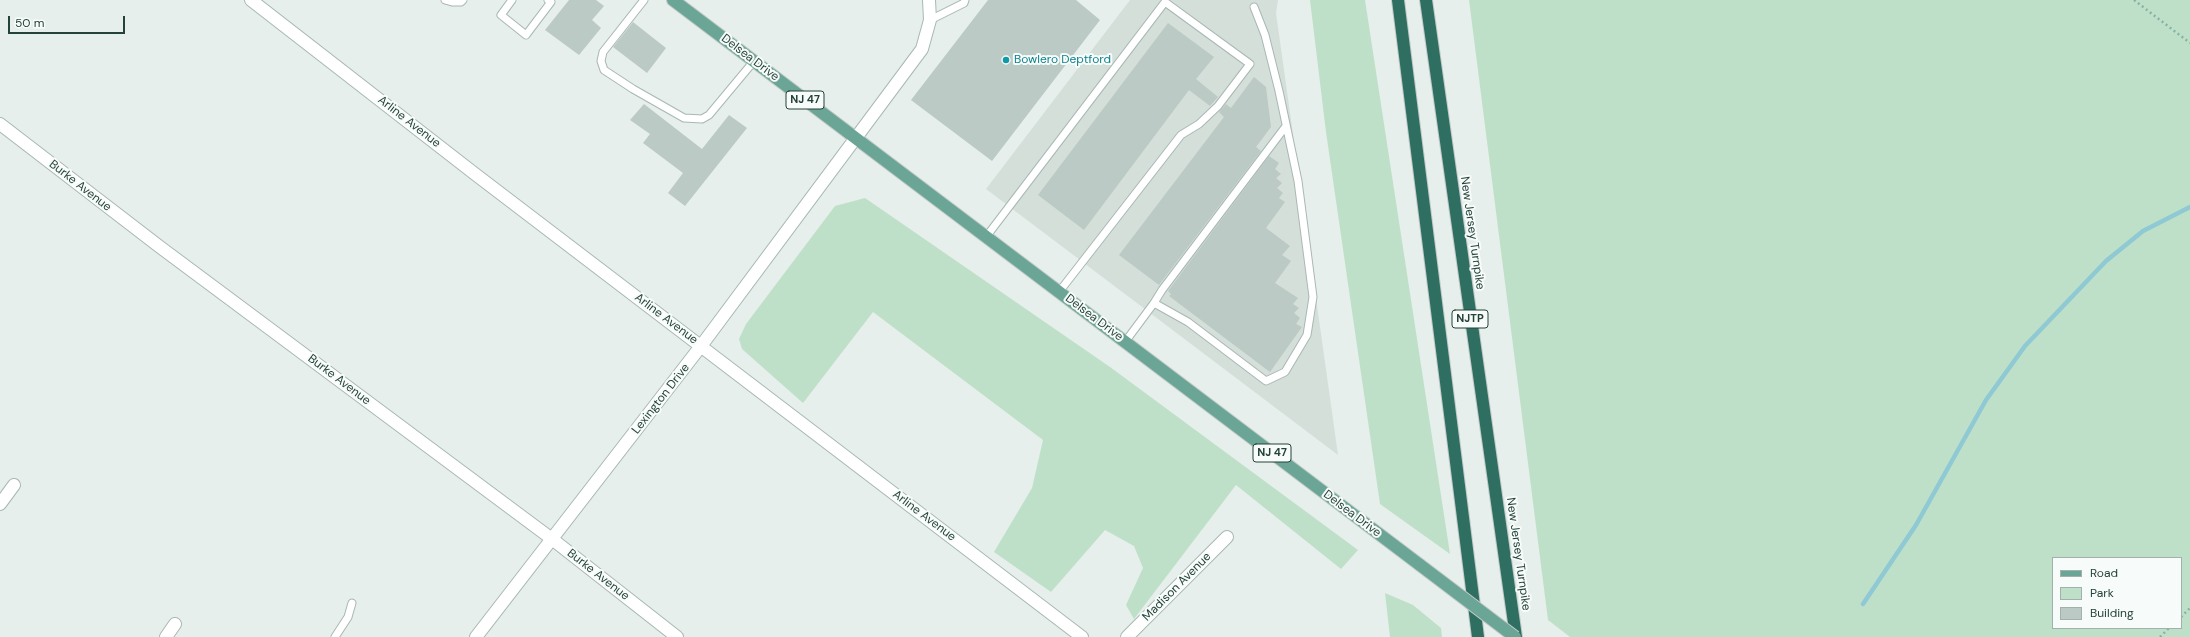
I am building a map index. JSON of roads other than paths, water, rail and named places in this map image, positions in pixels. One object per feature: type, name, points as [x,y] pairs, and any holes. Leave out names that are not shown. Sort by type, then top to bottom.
[{"type":"highway","name":"NJTP","points":[[1398,0],[1478,637]]},
{"type":"highway","name":"New Jersey Turnpike","points":[[1426,0],[1515,637]]},
{"type":"main road","name":"Delsea Drive","points":[[673,0],[1515,637]]},
{"type":"street","name":"Arline Avenue","points":[[251,0],[1082,637]]},
{"type":"street","name":"Lexington Drive","points":[[476,637],[701,346],[922,49],[930,20],[929,0]]},
{"type":"street","name":"Burke Avenue","points":[[0,124],[160,247],[552,540],[677,637]]},
{"type":"street","points":[[0,504],[14,485]]},
{"type":"street","name":"Madison Avenue","points":[[1127,637],[1227,537]]},
{"type":"street","points":[[166,637],[175,624]]},
{"type":"lane","points":[[445,0],[461,2],[463,0]]},
{"type":"lane","points":[[512,0],[501,14],[526,35],[551,2],[548,0]]},
{"type":"lane","points":[[644,0],[603,52],[601,61],[604,70],[633,89],[684,118],[702,119],[709,115],[754,61]]},
{"type":"lane","points":[[930,20],[965,0]]},
{"type":"lane","points":[[986,237],[1165,2],[1250,64],[1213,110],[1199,124],[1180,134],[1059,292]]},
{"type":"lane","points":[[1154,303],[1188,322],[1266,382],[1285,372],[1307,335],[1313,297],[1298,181],[1265,35],[1254,7]]},
{"type":"lane","points":[[1125,342],[1162,290],[1286,126]]},
{"type":"lane","points":[[335,637],[348,617],[352,603]]},
{"type":"waterway","points":[[1863,604],[1916,525],[1986,400],[2025,346],[2106,261],[2143,231],[2190,207]]},
{"type":"place","name":"Bowlero Deptford","points":[[1006,60]]}]
